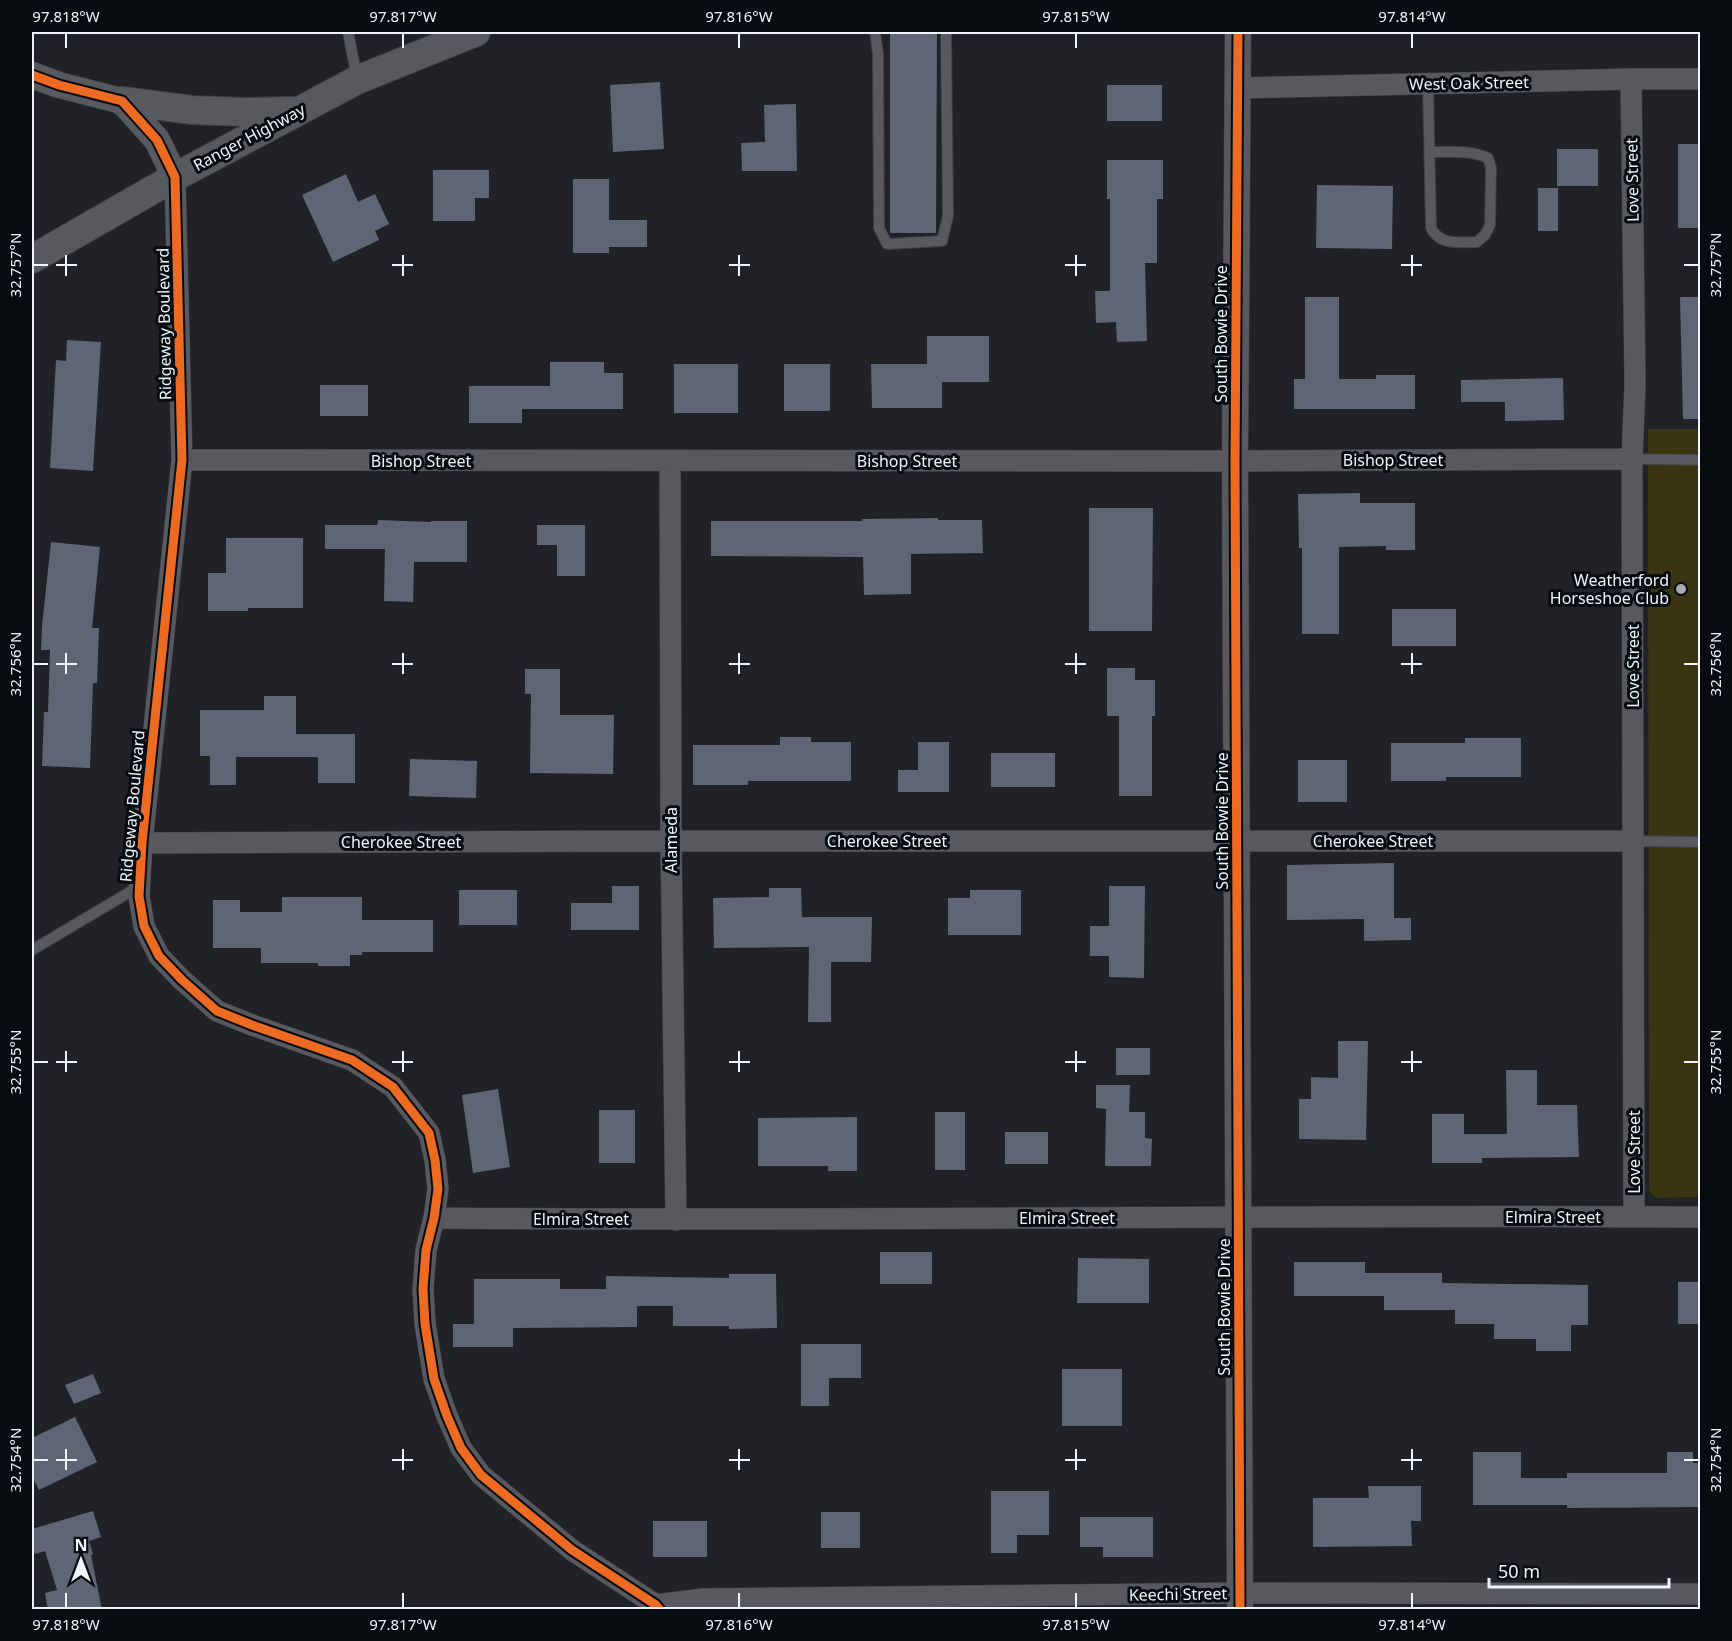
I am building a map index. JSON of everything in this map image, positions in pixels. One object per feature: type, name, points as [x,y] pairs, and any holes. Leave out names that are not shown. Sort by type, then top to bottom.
[{"type":"main road","name":"Ranger Highway","points":[[32,259],[175,177],[357,80],[476,32]]},
{"type":"main road","points":[[122,101],[192,110],[297,111]]},
{"type":"street","name":"South Bowie Drive","points":[[1238,32],[1235,461],[1240,1601]]},
{"type":"street","points":[[32,75],[59,85],[122,101],[157,140],[175,177]]},
{"type":"street","name":"Love Street","points":[[1631,79],[1635,384],[1632,459],[1634,1217]]},
{"type":"street","name":"West Oak Street","points":[[1237,88],[1701,79]]},
{"type":"street","name":"Ridgeway Boulevard","points":[[175,177],[182,460],[142,843],[140,896],[144,926],[159,956],[182,980],[218,1011],[352,1060],[393,1087],[429,1133],[438,1189],[426,1250],[423,1288],[425,1324],[434,1379],[461,1448],[481,1475],[572,1550],[658,1607]]},
{"type":"street","name":"Bishop Street","points":[[182,460],[1632,459]]},
{"type":"street","name":"Alameda","points":[[670,461],[671,841],[676,1220]]},
{"type":"street","name":"Cherokee Street","points":[[142,843],[1633,841]]},
{"type":"street","name":"Elmira Street","points":[[434,1218],[676,1220],[1701,1217]]},
{"type":"street","name":"Keechi Street","points":[[658,1607],[703,1599],[1240,1601],[1701,1594]]},
{"type":"lane","points":[[348,32],[357,80]]},
{"type":"lane","points":[[875,32],[878,54],[879,228],[886,244],[942,241],[948,216],[946,32]]},
{"type":"lane","points":[[1428,84],[1431,228],[1435,236],[1448,242],[1477,242],[1485,235],[1490,225],[1491,168],[1488,158],[1466,152],[1430,152]]},
{"type":"lane","points":[[1632,459],[1701,460]]},
{"type":"lane","points":[[1633,841],[1701,842]]},
{"type":"lane","points":[[32,950],[140,886]]},
{"type":"shaded area","points":[[1648,429],[1700,429],[1700,1197],[1658,1198],[1652,1195],[1649,1189]]},
{"type":"building","points":[[890,32],[937,32],[936,233],[890,233]]},
{"type":"building","points":[[660,82],[664,149],[613,152],[610,85]]},
{"type":"building","points":[[1107,85],[1162,85],[1162,121],[1107,121]]},
{"type":"building","points":[[796,104],[797,171],[742,171],[741,143],[765,142],[764,105]]},
{"type":"building","points":[[1678,144],[1701,144],[1701,228],[1678,228]]},
{"type":"building","points":[[1557,149],[1598,149],[1598,186],[1557,186]]},
{"type":"building","points":[[1107,160],[1163,160],[1163,199],[1157,199],[1157,263],[1145,263],[1147,341],[1117,342],[1116,322],[1096,323],[1095,291],[1110,291],[1110,199],[1107,199]]},
{"type":"building","points":[[433,170],[489,170],[489,198],[475,198],[475,221],[433,221]]},
{"type":"building","points":[[346,174],[358,202],[375,194],[389,224],[375,231],[379,240],[333,262],[302,195]]},
{"type":"building","points":[[573,179],[609,179],[609,220],[647,220],[647,247],[609,247],[609,253],[573,253]]},
{"type":"building","points":[[1317,185],[1393,186],[1392,249],[1316,248]]},
{"type":"building","points":[[1538,188],[1558,188],[1558,231],[1538,231]]},
{"type":"building","points":[[1305,297],[1339,297],[1339,379],[1376,379],[1376,375],[1415,375],[1415,409],[1294,409],[1294,379],[1305,379]]},
{"type":"building","points":[[1680,297],[1701,297],[1701,419],[1683,419]]},
{"type":"building","points":[[927,336],[989,336],[989,382],[942,382],[942,408],[872,408],[871,364],[927,364]]},
{"type":"building","points":[[67,340],[101,342],[93,471],[50,468],[56,360],[66,361]]},
{"type":"building","points":[[550,362],[604,362],[604,373],[623,373],[623,409],[522,409],[522,423],[469,423],[469,386],[550,386]]},
{"type":"building","points":[[674,364],[738,364],[738,413],[674,413]]},
{"type":"building","points":[[784,364],[830,364],[830,411],[784,411]]},
{"type":"building","points":[[1563,378],[1564,420],[1505,421],[1505,402],[1461,402],[1461,380]]},
{"type":"building","points":[[320,385],[368,385],[368,416],[320,416]]},
{"type":"building","points":[[1360,493],[1360,503],[1415,503],[1415,550],[1386,550],[1386,546],[1339,547],[1339,634],[1302,634],[1302,548],[1299,548],[1298,494]]},
{"type":"building","points":[[1089,508],[1153,508],[1152,631],[1089,631]]},
{"type":"building","points":[[938,518],[938,520],[982,520],[983,553],[911,554],[911,594],[864,595],[863,557],[711,556],[711,521],[862,521],[862,519]]},
{"type":"building","points":[[378,520],[467,521],[467,562],[414,562],[413,602],[384,601],[385,549],[325,549],[325,525],[377,525]]},
{"type":"building","points":[[537,525],[585,525],[585,576],[557,576],[557,545],[537,545]]},
{"type":"building","points":[[226,538],[303,538],[303,608],[208,611],[208,573],[226,573]]},
{"type":"building","points":[[51,542],[100,547],[92,628],[99,628],[97,683],[93,683],[90,768],[42,766],[44,712],[48,712],[50,650],[41,650]]},
{"type":"building","points":[[1392,609],[1456,609],[1456,646],[1392,646]]},
{"type":"building","points":[[1107,668],[1135,668],[1135,680],[1155,680],[1155,716],[1152,716],[1152,796],[1119,796],[1119,716],[1107,716]]},
{"type":"building","points":[[525,669],[560,669],[560,715],[614,715],[613,774],[530,773],[531,694],[525,694]]},
{"type":"building","points":[[264,696],[296,696],[296,734],[355,734],[355,783],[318,783],[318,757],[236,757],[236,785],[210,785],[210,756],[200,756],[200,710],[264,710]]},
{"type":"building","points":[[780,737],[811,737],[811,742],[851,742],[851,781],[748,781],[748,785],[693,785],[693,745],[780,745]]},
{"type":"building","points":[[1465,738],[1521,738],[1521,777],[1446,777],[1446,781],[1391,781],[1391,743],[1465,743]]},
{"type":"building","points":[[918,742],[949,742],[949,792],[898,792],[898,770],[918,770]]},
{"type":"building","points":[[991,753],[1055,753],[1055,787],[991,787]]},
{"type":"building","points":[[410,759],[477,761],[476,798],[409,796]]},
{"type":"building","points":[[1298,760],[1347,760],[1347,802],[1298,802]]},
{"type":"building","points":[[1394,863],[1394,918],[1411,918],[1411,940],[1364,941],[1364,919],[1287,920],[1287,865]]},
{"type":"building","points":[[612,886],[639,886],[639,930],[571,930],[571,903],[612,903]]},
{"type":"building","points":[[1109,886],[1145,886],[1144,978],[1109,977],[1109,956],[1090,956],[1090,926],[1109,926]]},
{"type":"building","points":[[769,888],[801,888],[802,917],[872,917],[871,962],[831,962],[831,1022],[808,1022],[809,947],[714,948],[713,898],[769,897]]},
{"type":"building","points":[[459,890],[517,890],[517,925],[459,925]]},
{"type":"building","points":[[970,890],[1021,890],[1021,935],[948,935],[948,898],[970,898]]},
{"type":"building","points":[[282,897],[362,897],[362,920],[433,920],[433,952],[362,952],[362,955],[350,955],[350,966],[318,966],[318,963],[261,963],[261,948],[213,948],[213,900],[240,900],[240,912],[282,912]]},
{"type":"building","points":[[1338,1041],[1368,1041],[1366,1140],[1299,1139],[1299,1099],[1311,1099],[1311,1077],[1338,1078]]},
{"type":"building","points":[[1116,1048],[1150,1048],[1150,1075],[1116,1075]]},
{"type":"building","points":[[1506,1070],[1537,1070],[1537,1105],[1577,1105],[1579,1157],[1482,1158],[1482,1163],[1432,1163],[1432,1114],[1464,1114],[1464,1134],[1507,1134]]},
{"type":"building","points":[[1096,1085],[1130,1085],[1129,1112],[1145,1112],[1145,1138],[1152,1139],[1151,1166],[1105,1166],[1106,1109],[1096,1108]]},
{"type":"building","points":[[498,1089],[510,1167],[473,1173],[462,1095]]},
{"type":"building","points":[[599,1110],[635,1110],[635,1163],[599,1163]]},
{"type":"building","points":[[935,1112],[965,1112],[965,1170],[935,1170]]},
{"type":"building","points":[[857,1117],[857,1171],[828,1171],[828,1166],[758,1166],[758,1118]]},
{"type":"building","points":[[1005,1132],[1048,1132],[1048,1164],[1005,1164]]},
{"type":"building","points":[[880,1252],[932,1252],[932,1284],[880,1284]]},
{"type":"building","points":[[1078,1258],[1149,1259],[1149,1303],[1077,1303]]},
{"type":"building","points":[[1294,1262],[1365,1262],[1365,1273],[1442,1273],[1442,1283],[1588,1285],[1588,1325],[1571,1325],[1571,1351],[1536,1351],[1536,1339],[1494,1339],[1494,1324],[1455,1324],[1455,1310],[1384,1310],[1384,1296],[1294,1296]]},
{"type":"building","points":[[729,1274],[776,1274],[777,1328],[729,1329],[729,1326],[673,1326],[673,1306],[637,1306],[637,1327],[513,1328],[513,1347],[453,1347],[453,1324],[474,1324],[474,1279],[560,1279],[560,1289],[606,1289],[606,1276],[729,1278]]},
{"type":"building","points":[[1678,1282],[1701,1282],[1701,1324],[1678,1324]]},
{"type":"building","points":[[801,1344],[861,1344],[861,1378],[829,1378],[829,1406],[801,1406]]},
{"type":"building","points":[[1062,1369],[1122,1369],[1122,1426],[1062,1426]]},
{"type":"building","points":[[93,1374],[101,1393],[74,1404],[65,1385]]},
{"type":"building","points":[[75,1417],[97,1462],[39,1490],[32,1476],[32,1438]]},
{"type":"building","points":[[1473,1452],[1521,1452],[1521,1478],[1567,1478],[1567,1473],[1667,1473],[1667,1452],[1693,1452],[1693,1463],[1701,1463],[1701,1507],[1567,1508],[1567,1505],[1473,1505]]},
{"type":"building","points":[[1368,1486],[1421,1486],[1421,1521],[1411,1521],[1412,1546],[1313,1547],[1313,1498],[1369,1498]]},
{"type":"building","points":[[991,1491],[1049,1491],[1049,1535],[1017,1535],[1017,1553],[991,1553]]},
{"type":"building","points":[[93,1511],[101,1537],[89,1541],[102,1610],[48,1610],[45,1593],[57,1590],[45,1551],[35,1554],[32,1529]]},
{"type":"building","points":[[821,1512],[860,1512],[860,1548],[821,1548]]},
{"type":"building","points":[[1080,1517],[1153,1517],[1153,1557],[1103,1557],[1103,1547],[1080,1547]]},
{"type":"building","points":[[653,1521],[707,1521],[707,1557],[653,1557]]},
{"type":"cycle path","points":[[1238,32],[1235,461],[1240,1610]]},
{"type":"cycle path","points":[[32,75],[59,85],[122,101],[157,140],[175,177],[182,460],[142,843],[139,896],[144,926],[159,956],[217,1011],[352,1060],[393,1087],[429,1133],[438,1189],[426,1250],[423,1289],[425,1324],[434,1379],[461,1448],[481,1475],[572,1550],[656,1605],[660,1610]]},
{"type":"place","name":"Weatherford Horseshoe Club","points":[[1681,589]]}]
